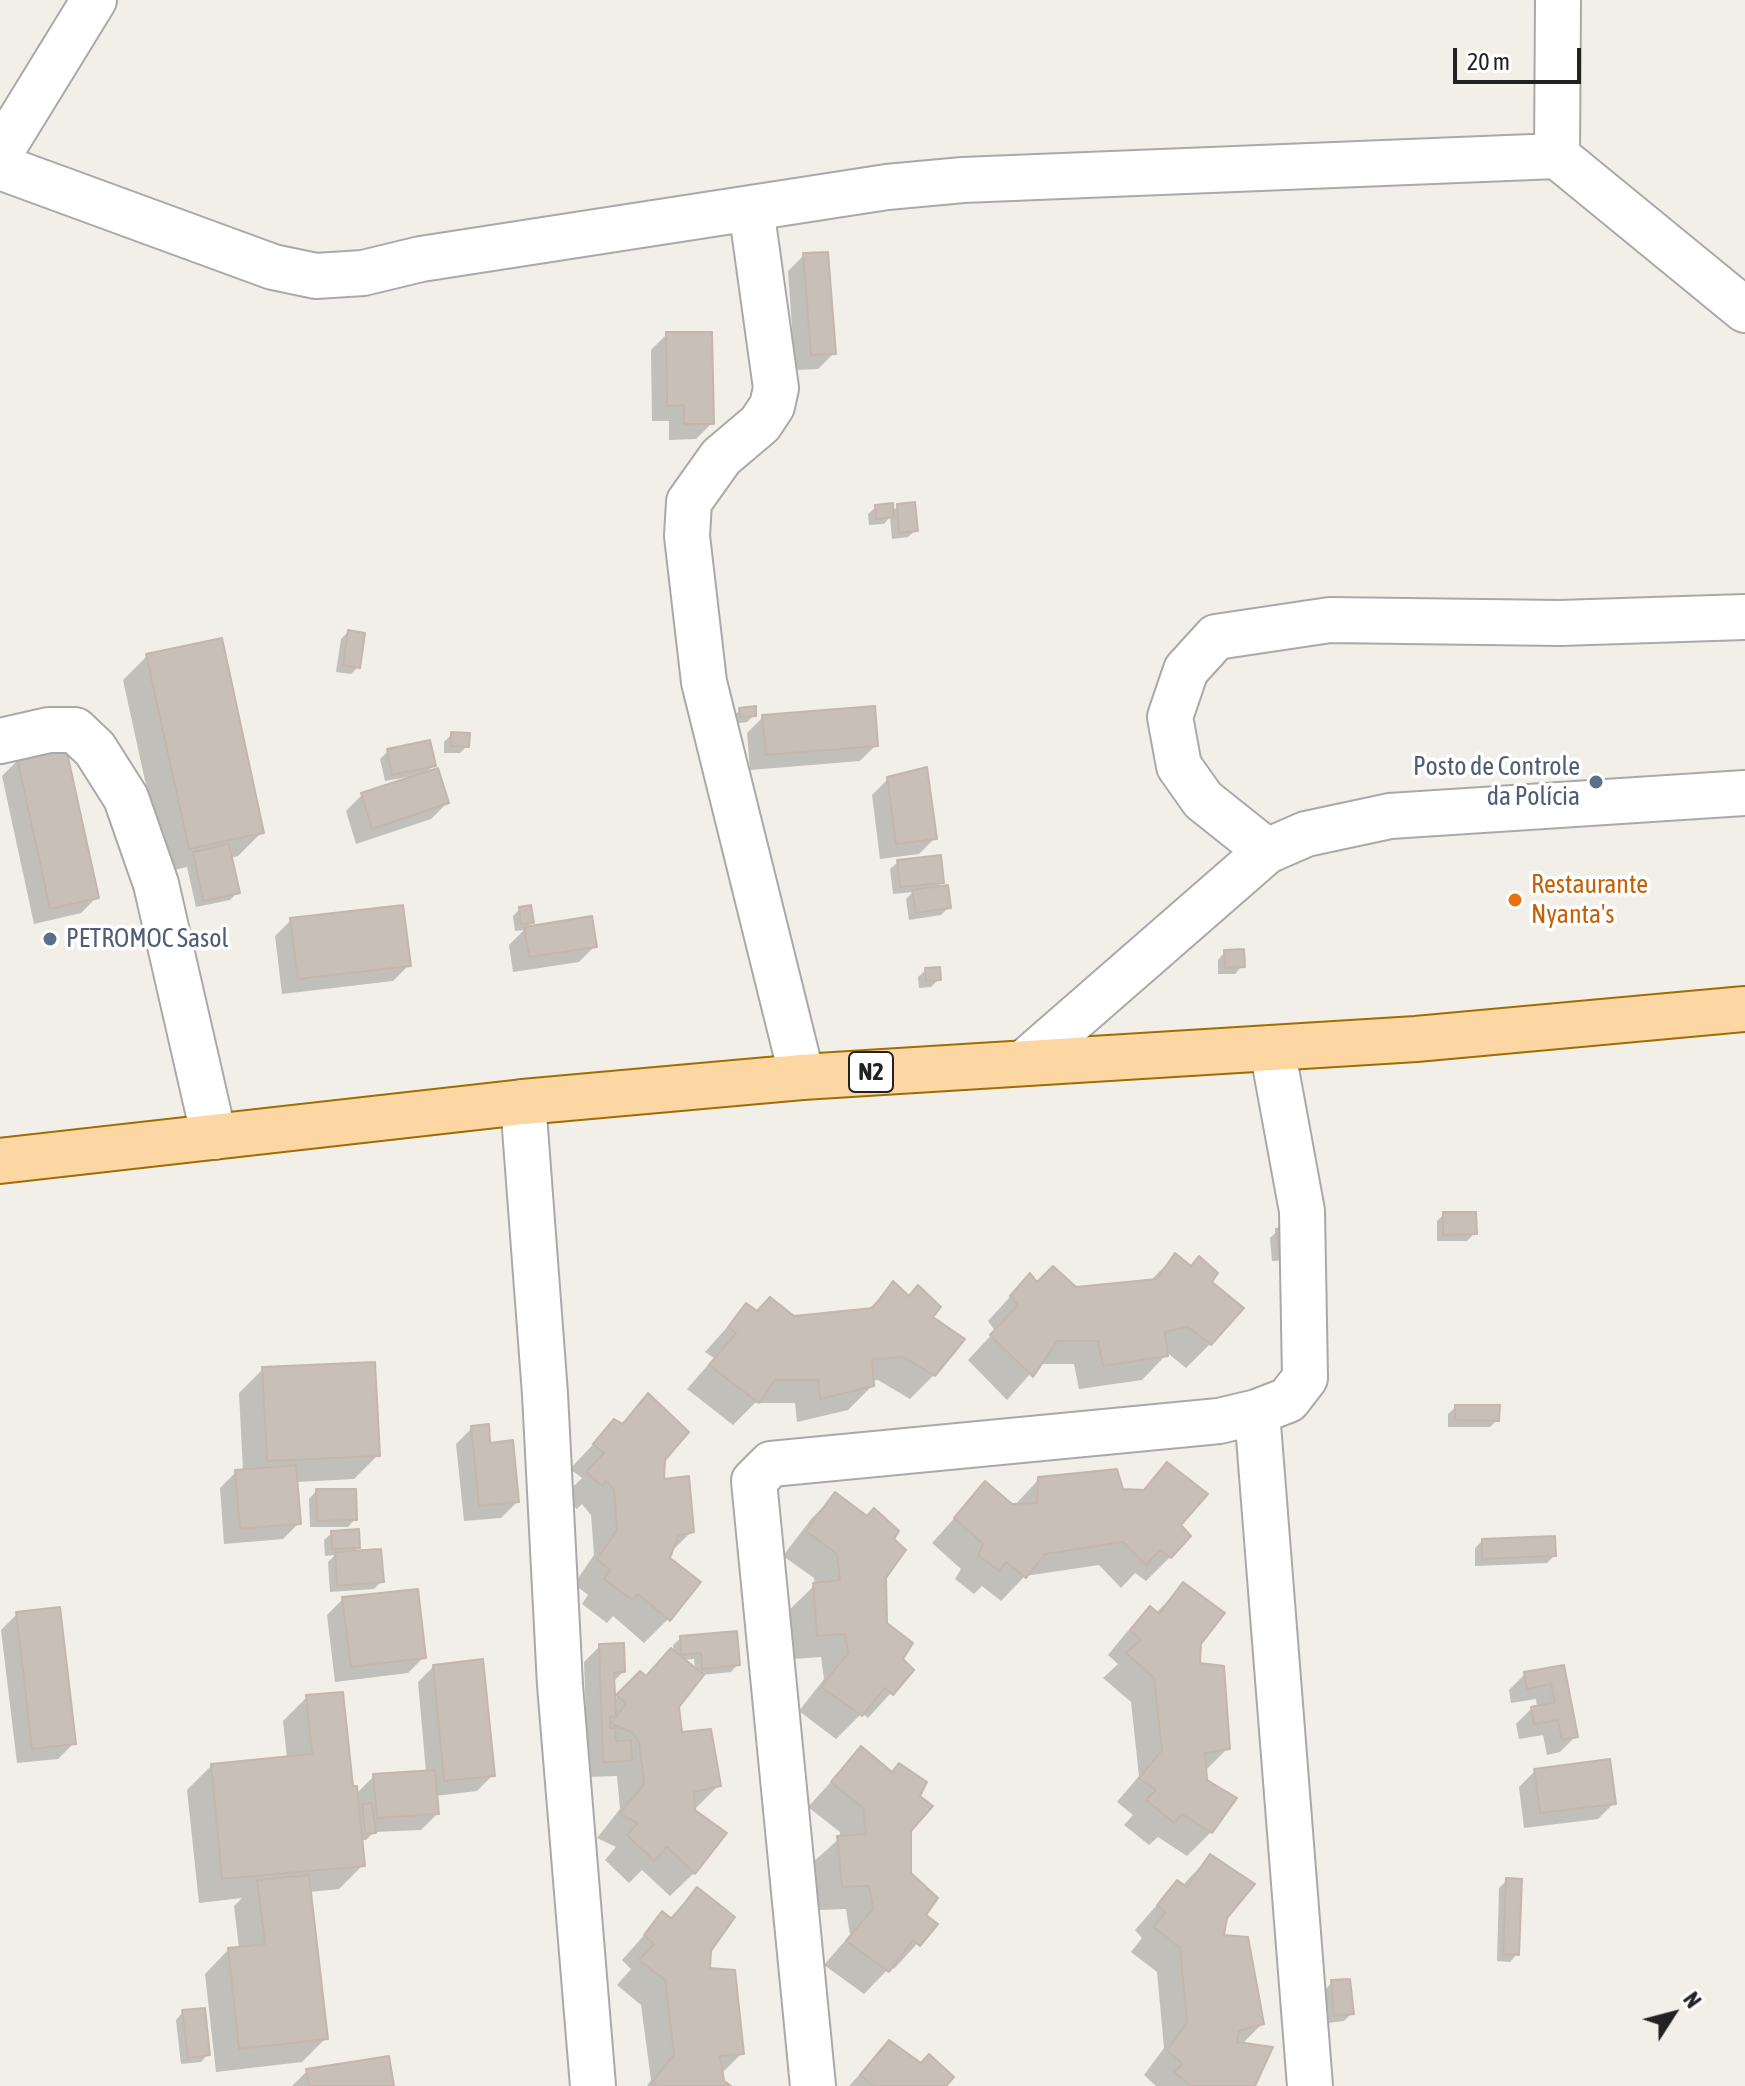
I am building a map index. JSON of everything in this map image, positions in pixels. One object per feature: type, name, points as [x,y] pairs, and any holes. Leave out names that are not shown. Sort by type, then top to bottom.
[{"type":"main road","name":"N2","points":[[0,1161],[523,1102],[802,1077],[1416,1039],[1745,1009]]},
{"type":"street","points":[[0,153],[94,0]]},
{"type":"street","points":[[1557,156],[1558,0]]},
{"type":"street","points":[[0,167],[273,267],[316,276],[363,273],[421,259],[887,187],[963,180],[1557,156],[1745,310]]},
{"type":"street","points":[[751,208],[776,388],[772,406],[760,424],[721,457],[689,502],[687,536],[704,682],[802,1077]]},
{"type":"street","points":[[1267,851],[1203,800],[1179,766],[1170,717],[1186,670],[1216,637],[1330,620],[1560,623],[1745,617]]},
{"type":"street","points":[[0,741],[49,730],[75,730],[95,749],[126,798],[156,884],[214,1137]]},
{"type":"street","points":[[1025,1062],[1267,851],[1306,834],[1390,816],[1745,793]]},
{"type":"street","points":[[813,2086],[754,1481],[771,1464],[1219,1421],[1257,1412],[1288,1400],[1305,1378],[1302,1211],[1272,1048]]},
{"type":"street","points":[[523,1102],[545,1394],[560,1685],[593,2086]]},
{"type":"street","points":[[1257,1412],[1310,2086]]},
{"type":"building","points":[[828,252],[836,354],[811,355],[803,253]]},
{"type":"building","points":[[666,332],[712,332],[714,424],[684,424],[684,405],[667,406]]},
{"type":"building","points":[[915,502],[918,531],[899,533],[897,504]]},
{"type":"building","points":[[893,503],[894,517],[876,519],[875,505]]},
{"type":"building","points":[[348,630],[365,633],[360,668],[343,665]]},
{"type":"building","points":[[222,638],[264,833],[189,849],[146,654]]},
{"type":"building","points":[[756,706],[756,716],[740,717],[739,708]]},
{"type":"building","points":[[875,706],[878,746],[766,755],[762,715]]},
{"type":"building","points":[[451,732],[470,733],[469,747],[451,746]]},
{"type":"building","points":[[430,740],[436,766],[392,775],[387,749]]},
{"type":"building","points":[[66,748],[99,898],[50,909],[17,758]]},
{"type":"building","points":[[927,767],[937,839],[896,844],[887,777]]},
{"type":"building","points":[[438,768],[449,803],[372,829],[361,793]]},
{"type":"building","points":[[229,844],[240,893],[203,901],[193,852]]},
{"type":"building","points":[[941,855],[944,883],[900,887],[897,860]]},
{"type":"building","points":[[948,885],[951,908],[916,913],[912,890]]},
{"type":"building","points":[[403,905],[411,966],[298,979],[290,918]]},
{"type":"building","points":[[531,905],[534,923],[521,924],[519,907]]},
{"type":"building","points":[[592,916],[597,947],[529,957],[524,927]]},
{"type":"building","points":[[1244,949],[1245,967],[1225,968],[1224,950]]},
{"type":"building","points":[[940,967],[941,980],[926,981],[925,968]]},
{"type":"building","points":[[1443,1212],[1476,1212],[1477,1234],[1443,1235]]},
{"type":"building","points":[[1294,1227],[1297,1253],[1279,1255],[1276,1229]]},
{"type":"building","points":[[1175,1253],[1191,1266],[1199,1256],[1218,1273],[1212,1282],[1244,1308],[1211,1345],[1188,1327],[1165,1332],[1168,1356],[1103,1366],[1098,1341],[1057,1341],[1033,1377],[990,1335],[1018,1305],[1010,1296],[1030,1273],[1037,1282],[1053,1266],[1076,1287],[1157,1279]]},
{"type":"building","points":[[893,1281],[909,1296],[918,1285],[941,1307],[933,1317],[965,1339],[935,1376],[903,1357],[872,1360],[874,1386],[820,1399],[818,1380],[775,1380],[759,1403],[709,1365],[736,1333],[728,1327],[746,1303],[757,1311],[770,1297],[794,1316],[873,1308]]},
{"type":"building","points":[[375,1362],[380,1456],[267,1461],[262,1367]]},
{"type":"building","points":[[648,1393],[689,1432],[665,1460],[664,1479],[689,1476],[694,1532],[678,1536],[670,1558],[701,1582],[670,1621],[638,1594],[632,1600],[604,1579],[610,1570],[597,1559],[617,1530],[614,1490],[606,1480],[602,1486],[586,1472],[604,1453],[593,1444],[614,1419],[623,1424]]},
{"type":"building","points":[[1455,1405],[1500,1405],[1499,1421],[1455,1420]]},
{"type":"building","points":[[489,1424],[490,1443],[513,1440],[519,1502],[479,1506],[471,1426]]},
{"type":"building","points":[[1167,1462],[1208,1494],[1181,1525],[1191,1536],[1171,1558],[1160,1550],[1146,1565],[1123,1542],[1045,1554],[1026,1578],[1006,1562],[999,1571],[978,1555],[983,1544],[954,1518],[985,1481],[1012,1504],[1037,1503],[1038,1477],[1117,1469],[1123,1489],[1144,1490]]},
{"type":"building","points":[[296,1465],[301,1524],[240,1529],[235,1470]]},
{"type":"building","points":[[316,1489],[356,1489],[357,1520],[317,1521]]},
{"type":"building","points":[[835,1492],[867,1516],[874,1508],[899,1531],[894,1539],[906,1550],[886,1578],[887,1623],[913,1643],[903,1659],[914,1670],[893,1695],[885,1688],[862,1716],[821,1687],[848,1653],[845,1634],[817,1636],[813,1583],[840,1580],[837,1554],[806,1531]]},
{"type":"building","points":[[359,1529],[360,1548],[332,1549],[331,1531]]},
{"type":"building","points":[[1555,1536],[1556,1556],[1482,1559],[1482,1539]]},
{"type":"building","points":[[381,1549],[384,1582],[337,1586],[335,1552]]},
{"type":"building","points":[[1183,1582],[1225,1613],[1201,1644],[1200,1663],[1224,1666],[1230,1749],[1205,1753],[1207,1780],[1237,1798],[1212,1833],[1182,1814],[1174,1823],[1146,1800],[1156,1790],[1139,1778],[1162,1750],[1154,1678],[1126,1653],[1141,1640],[1130,1630],[1150,1606],[1159,1614]]},
{"type":"building","points":[[418,1589],[426,1658],[351,1667],[342,1597]]},
{"type":"building","points":[[60,1607],[76,1744],[32,1749],[16,1612]]},
{"type":"building","points":[[737,1631],[740,1665],[702,1669],[701,1653],[681,1655],[680,1636]]},
{"type":"building","points":[[624,1643],[625,1672],[614,1673],[616,1716],[610,1717],[610,1728],[615,1728],[616,1741],[631,1740],[632,1761],[603,1762],[599,1644]]},
{"type":"building","points":[[671,1648],[704,1675],[679,1707],[682,1732],[711,1729],[721,1786],[694,1792],[695,1810],[727,1833],[695,1874],[667,1847],[654,1861],[627,1835],[638,1823],[619,1814],[644,1784],[639,1742],[632,1732],[611,1724],[626,1703],[616,1695],[640,1671],[646,1676]]},
{"type":"building","points":[[483,1659],[495,1776],[444,1781],[433,1665]]},
{"type":"building","points":[[1564,1665],[1578,1737],[1562,1740],[1558,1720],[1534,1724],[1531,1707],[1555,1702],[1551,1684],[1527,1689],[1524,1672]]},
{"type":"building","points":[[343,1692],[365,1866],[222,1879],[211,1764],[312,1754],[306,1695]]},
{"type":"building","points":[[861,1746],[892,1772],[899,1763],[927,1782],[920,1796],[933,1806],[911,1831],[911,1873],[938,1898],[926,1915],[938,1924],[920,1946],[913,1940],[889,1972],[846,1941],[873,1909],[869,1886],[842,1887],[837,1836],[866,1834],[863,1808],[831,1782]]},
{"type":"building","points":[[1610,1759],[1616,1804],[1540,1813],[1534,1769]]},
{"type":"building","points":[[435,1770],[439,1814],[377,1818],[373,1774]]},
{"type":"building","points":[[372,1803],[376,1833],[365,1834],[362,1804]]},
{"type":"building","points":[[1210,1854],[1255,1884],[1227,1918],[1224,1935],[1248,1937],[1264,2024],[1239,2031],[1237,2042],[1273,2047],[1255,2086],[1191,2086],[1174,2072],[1182,2064],[1167,2050],[1187,2023],[1180,1948],[1153,1927],[1165,1913],[1157,1905],[1177,1880],[1187,1887]]},
{"type":"building","points":[[309,1875],[328,2039],[239,2049],[228,1948],[265,1944],[257,1880]]},
{"type":"building","points":[[1506,1878],[1522,1879],[1519,1955],[1503,1954]]},
{"type":"building","points":[[697,1887],[735,1917],[711,1951],[710,1968],[735,1970],[744,2054],[720,2056],[724,2081],[731,2086],[656,2086],[652,2082],[674,2055],[665,1980],[639,1960],[654,1944],[644,1935],[662,1911],[672,1919]]},
{"type":"building","points":[[1350,1979],[1354,2014],[1334,2016],[1331,1980]]},
{"type":"building","points":[[205,2008],[210,2055],[188,2058],[182,2010]]},
{"type":"building","points":[[889,2040],[921,2063],[929,2054],[954,2077],[946,2086],[874,2086],[860,2075]]},
{"type":"building","points":[[389,2056],[394,2086],[309,2086],[306,2069]]},
{"type":"place","name":"Posto de Controle da Polícia","points":[[1596,782]]},
{"type":"place","name":"Restaurante Nyanta's","points":[[1515,900]]},
{"type":"place","name":"PETROMOC Sasol","points":[[50,939]]}]
